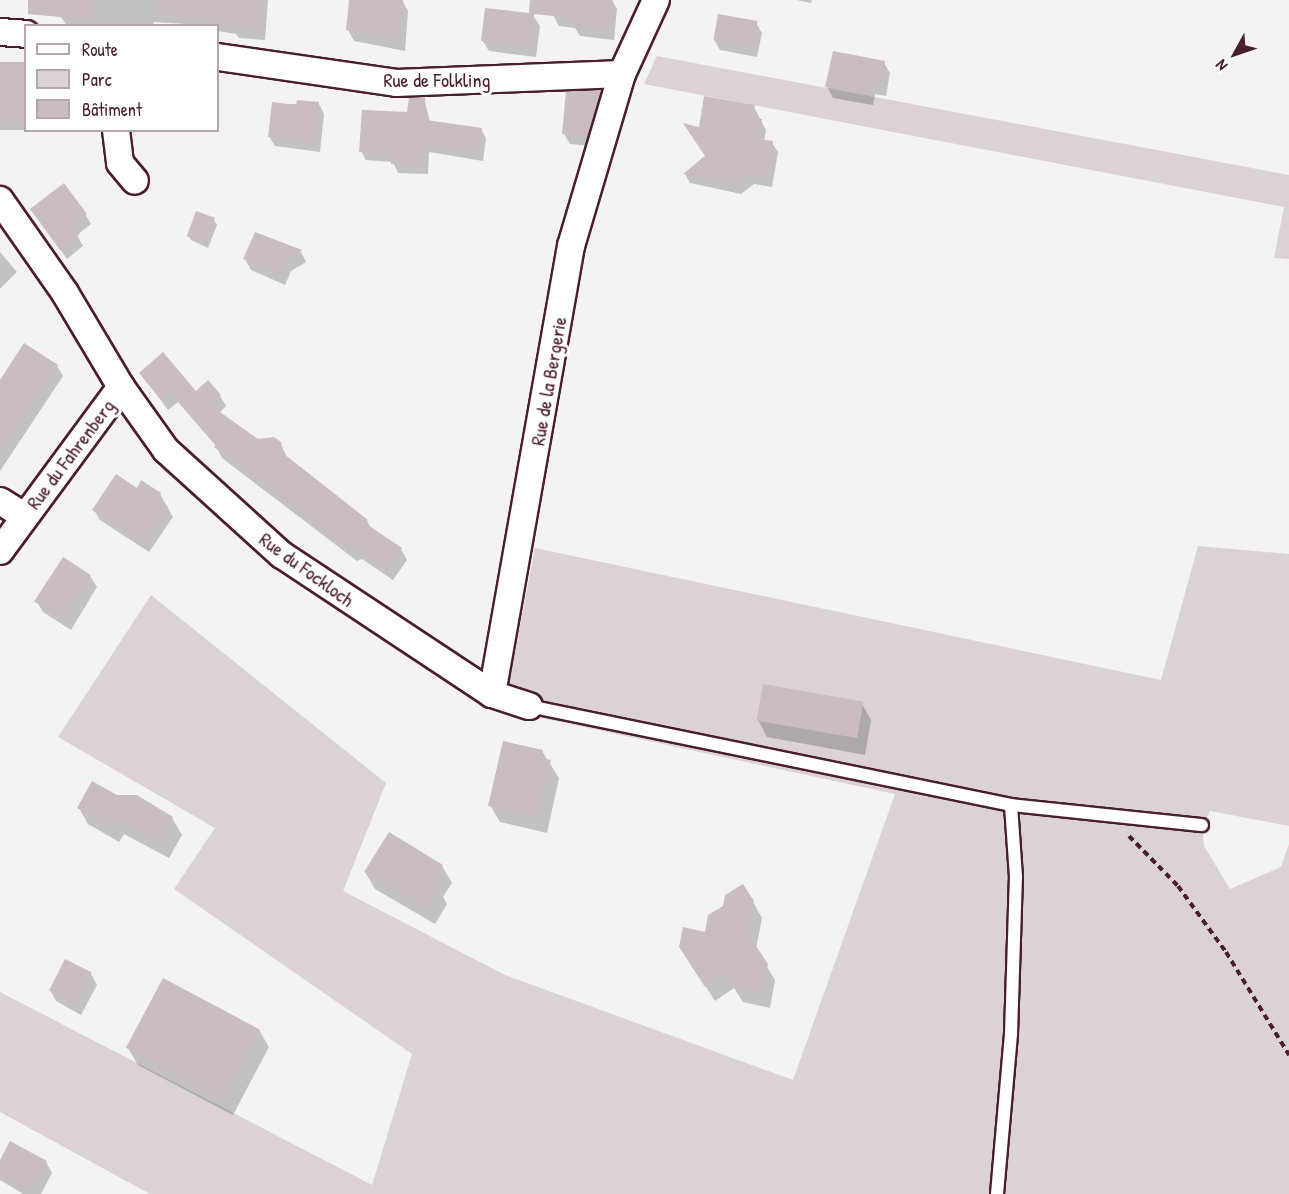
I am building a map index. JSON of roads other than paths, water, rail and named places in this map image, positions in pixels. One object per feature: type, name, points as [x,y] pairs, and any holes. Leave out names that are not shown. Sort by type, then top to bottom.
[{"type":"street","name":"Rue de la Bergerie","points":[[492,694],[571,246],[622,74],[656,0]]},
{"type":"street","points":[[0,32],[24,34]]},
{"type":"street","name":"Rue de Folkling","points":[[219,57],[396,83],[622,74]]},
{"type":"street","points":[[117,132],[120,164],[135,181]]},
{"type":"street","name":"Rue du Fockloch","points":[[0,200],[65,293],[121,387],[166,450],[282,555],[492,694],[529,706]]},
{"type":"street","name":"Rue du Fahrenberg","points":[[0,550],[22,515],[121,387]]},
{"type":"street","points":[[0,501],[22,515]]},
{"type":"lane","points":[[529,706],[1011,805],[1202,825]]},
{"type":"lane","points":[[996,1194],[1011,1023],[1016,876],[1011,805]]}]
